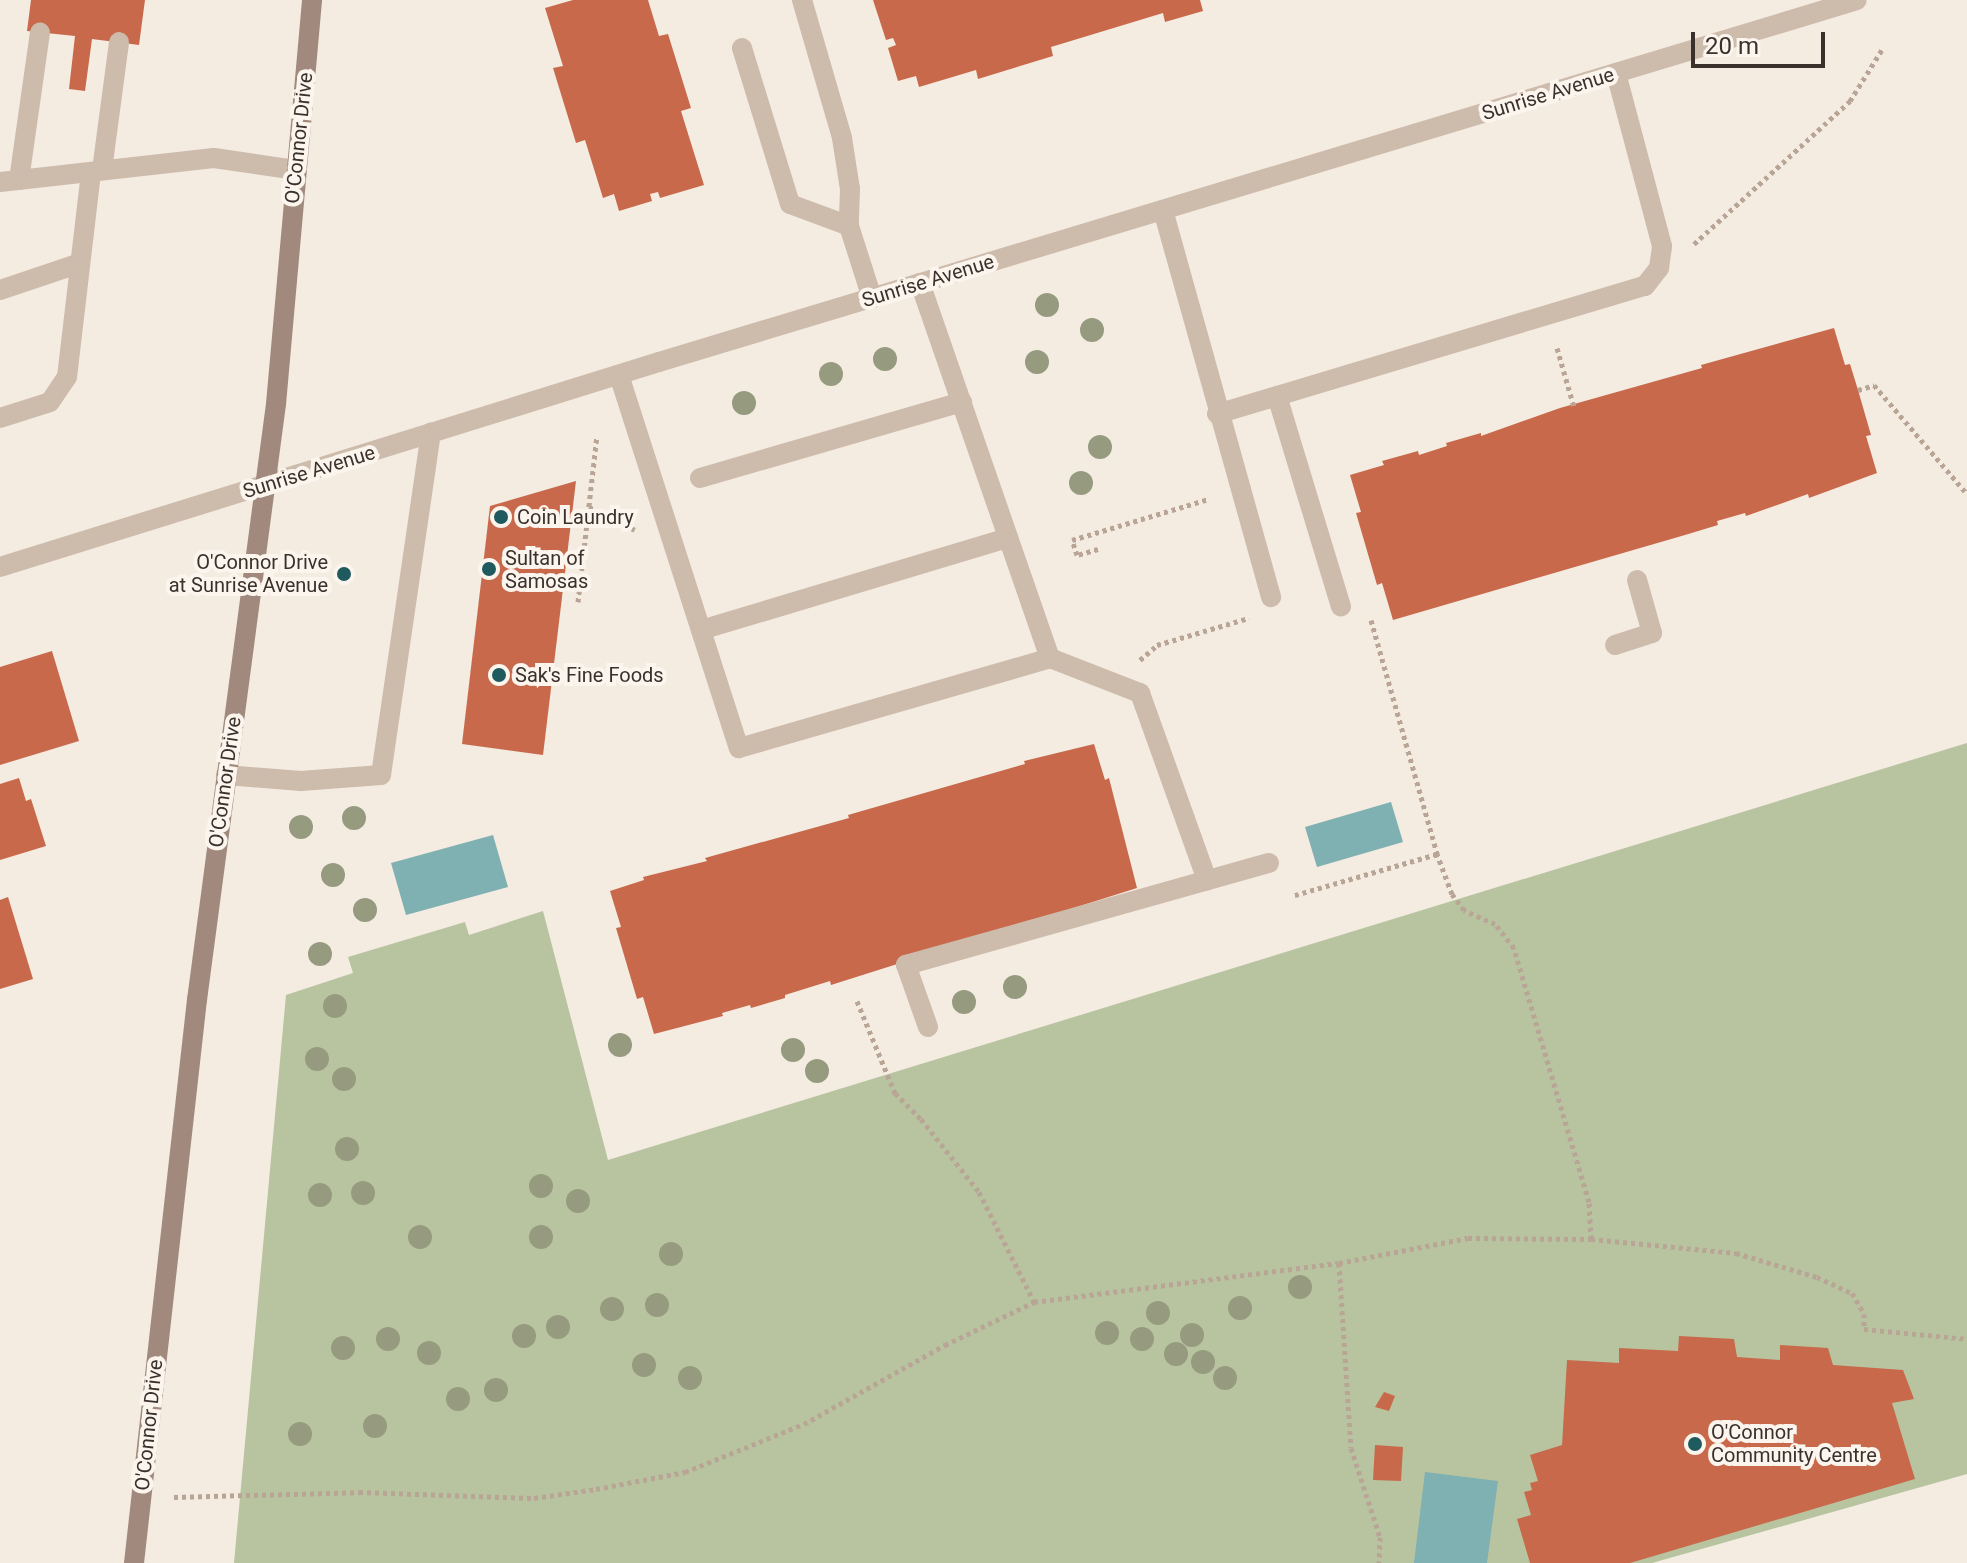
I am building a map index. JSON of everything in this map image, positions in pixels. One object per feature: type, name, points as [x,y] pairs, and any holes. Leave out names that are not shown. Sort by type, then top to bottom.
[{"type":"main road","name":"O'Connor Drive","points":[[134,1563],[226,775],[276,404],[312,0]]},
{"type":"street","points":[[802,0],[842,138],[850,189],[849,226],[872,298]]},
{"type":"street","name":"Sunrise Avenue","points":[[0,567],[920,283],[1857,0]]},
{"type":"street","points":[[40,32],[10,181],[214,158],[295,170]]},
{"type":"street","points":[[0,418],[50,402],[67,377],[80,263],[119,42]]},
{"type":"street","points":[[742,48],[790,204],[849,226]]},
{"type":"street","points":[[1217,414],[1645,286],[1659,268],[1662,246],[1616,73]]},
{"type":"street","points":[[1163,210],[1217,414],[1271,597]]},
{"type":"street","points":[[0,290],[80,263]]},
{"type":"street","points":[[920,283],[1050,658]]},
{"type":"street","points":[[619,375],[739,748],[1050,658],[1140,693],[1207,880]]},
{"type":"street","points":[[1277,396],[1341,606]]},
{"type":"street","points":[[700,478],[962,402]]},
{"type":"street","points":[[226,775],[301,781],[381,775],[431,433]]},
{"type":"street","points":[[701,630],[1008,538]]},
{"type":"street","points":[[1615,645],[1652,633],[1637,580]]},
{"type":"street","points":[[928,1027],[906,965],[1269,863]]},
{"type":"path","points":[[1687,250],[1850,101],[1883,48]]},
{"type":"path","points":[[1858,390],[1874,385],[1967,494]]},
{"type":"path","points":[[578,602],[597,436]]},
{"type":"path","points":[[589,507],[640,533],[667,526]]},
{"type":"path","points":[[1072,540],[1077,555],[1098,549]]},
{"type":"path","points":[[1121,686],[1136,662],[1157,645],[1250,617]]},
{"type":"path","points":[[1391,687],[1394,710],[1452,894],[1464,910],[1495,924],[1514,948],[1589,1202],[1591,1239]]},
{"type":"path","points":[[1295,895],[1437,854]]},
{"type":"path","points":[[857,1001],[895,1093],[921,1119],[979,1192],[1034,1302]]},
{"type":"path","points":[[141,1498],[359,1492],[534,1498],[685,1472],[804,1424],[945,1345],[1034,1302],[1339,1263],[1468,1238],[1591,1239],[1736,1253],[1817,1277],[1852,1293],[1864,1314],[1864,1329],[1967,1339]]},
{"type":"path","points":[[1339,1263],[1351,1448],[1380,1537],[1379,1563]]},
{"type":"green space","points":[[1967,743],[1967,1474],[1652,1563],[234,1563],[286,995],[353,973],[348,957],[465,922],[469,935],[543,911],[608,1160]]},
{"type":"water","points":[[1391,802],[1403,842],[1317,867],[1305,827]]},
{"type":"water","points":[[493,835],[508,887],[406,915],[391,863]]},
{"type":"water","points":[[1425,1472],[1498,1481],[1487,1563],[1414,1563]]},
{"type":"building","points":[[31,0],[145,0],[139,45],[92,39],[85,91],[69,89],[75,36],[27,31]]},
{"type":"building","points":[[573,0],[648,0],[659,36],[668,34],[691,108],[681,111],[704,185],[660,198],[658,192],[650,194],[652,201],[619,211],[614,194],[603,198],[585,140],[576,143],[553,68],[563,66],[545,8]]},
{"type":"building","points":[[873,0],[1200,0],[1203,11],[1165,22],[1163,13],[1051,47],[1053,56],[978,79],[976,70],[919,87],[916,76],[898,81],[888,48],[896,45],[893,38],[886,40]]},
{"type":"building","points":[[1834,328],[1845,365],[1850,364],[1858,390],[1871,435],[1866,436],[1877,473],[1809,498],[1808,494],[1746,516],[1745,513],[1717,521],[1718,525],[1393,620],[1382,583],[1377,585],[1356,513],[1361,512],[1350,475],[1384,465],[1382,461],[1418,451],[1419,455],[1447,446],[1446,443],[1481,433],[1481,436],[1560,408]]},
{"type":"building","points":[[576,481],[543,755],[462,744],[490,506]]},
{"type":"building","points":[[52,651],[79,741],[0,765],[0,667]]},
{"type":"building","points":[[1094,744],[1105,780],[1109,778],[1137,888],[831,985],[830,981],[785,995],[785,998],[751,1008],[750,1005],[722,1013],[723,1016],[654,1034],[643,997],[637,999],[616,928],[621,927],[610,891],[644,880],[643,877],[849,818],[848,815],[1025,764],[1024,761]]},
{"type":"building","points":[[19,778],[26,801],[31,799],[46,846],[0,860],[0,784]]},
{"type":"building","points":[[8,897],[33,979],[0,989],[0,900]]},
{"type":"building","points":[[1679,1336],[1734,1339],[1737,1357],[1780,1360],[1780,1345],[1828,1348],[1833,1365],[1903,1370],[1914,1399],[1892,1403],[1915,1479],[1630,1563],[1530,1563],[1517,1519],[1531,1515],[1524,1492],[1532,1490],[1530,1483],[1538,1481],[1530,1455],[1562,1445],[1567,1360],[1619,1363],[1619,1348],[1678,1351]]},
{"type":"building","points":[[1384,1392],[1395,1396],[1389,1411],[1375,1407]]},
{"type":"building","points":[[1375,1445],[1403,1447],[1401,1481],[1373,1480]]},
{"type":"place","name":"Coin Laundry","points":[[501,517]]},
{"type":"place","name":"Sultan of Samosas","points":[[489,569]]},
{"type":"place","name":"O'Connor Drive at Sunrise Avenue","points":[[344,574]]},
{"type":"place","name":"Sak's Fine Foods","points":[[499,675]]},
{"type":"place","name":"O'Connor Community Centre","points":[[1695,1444]]}]
